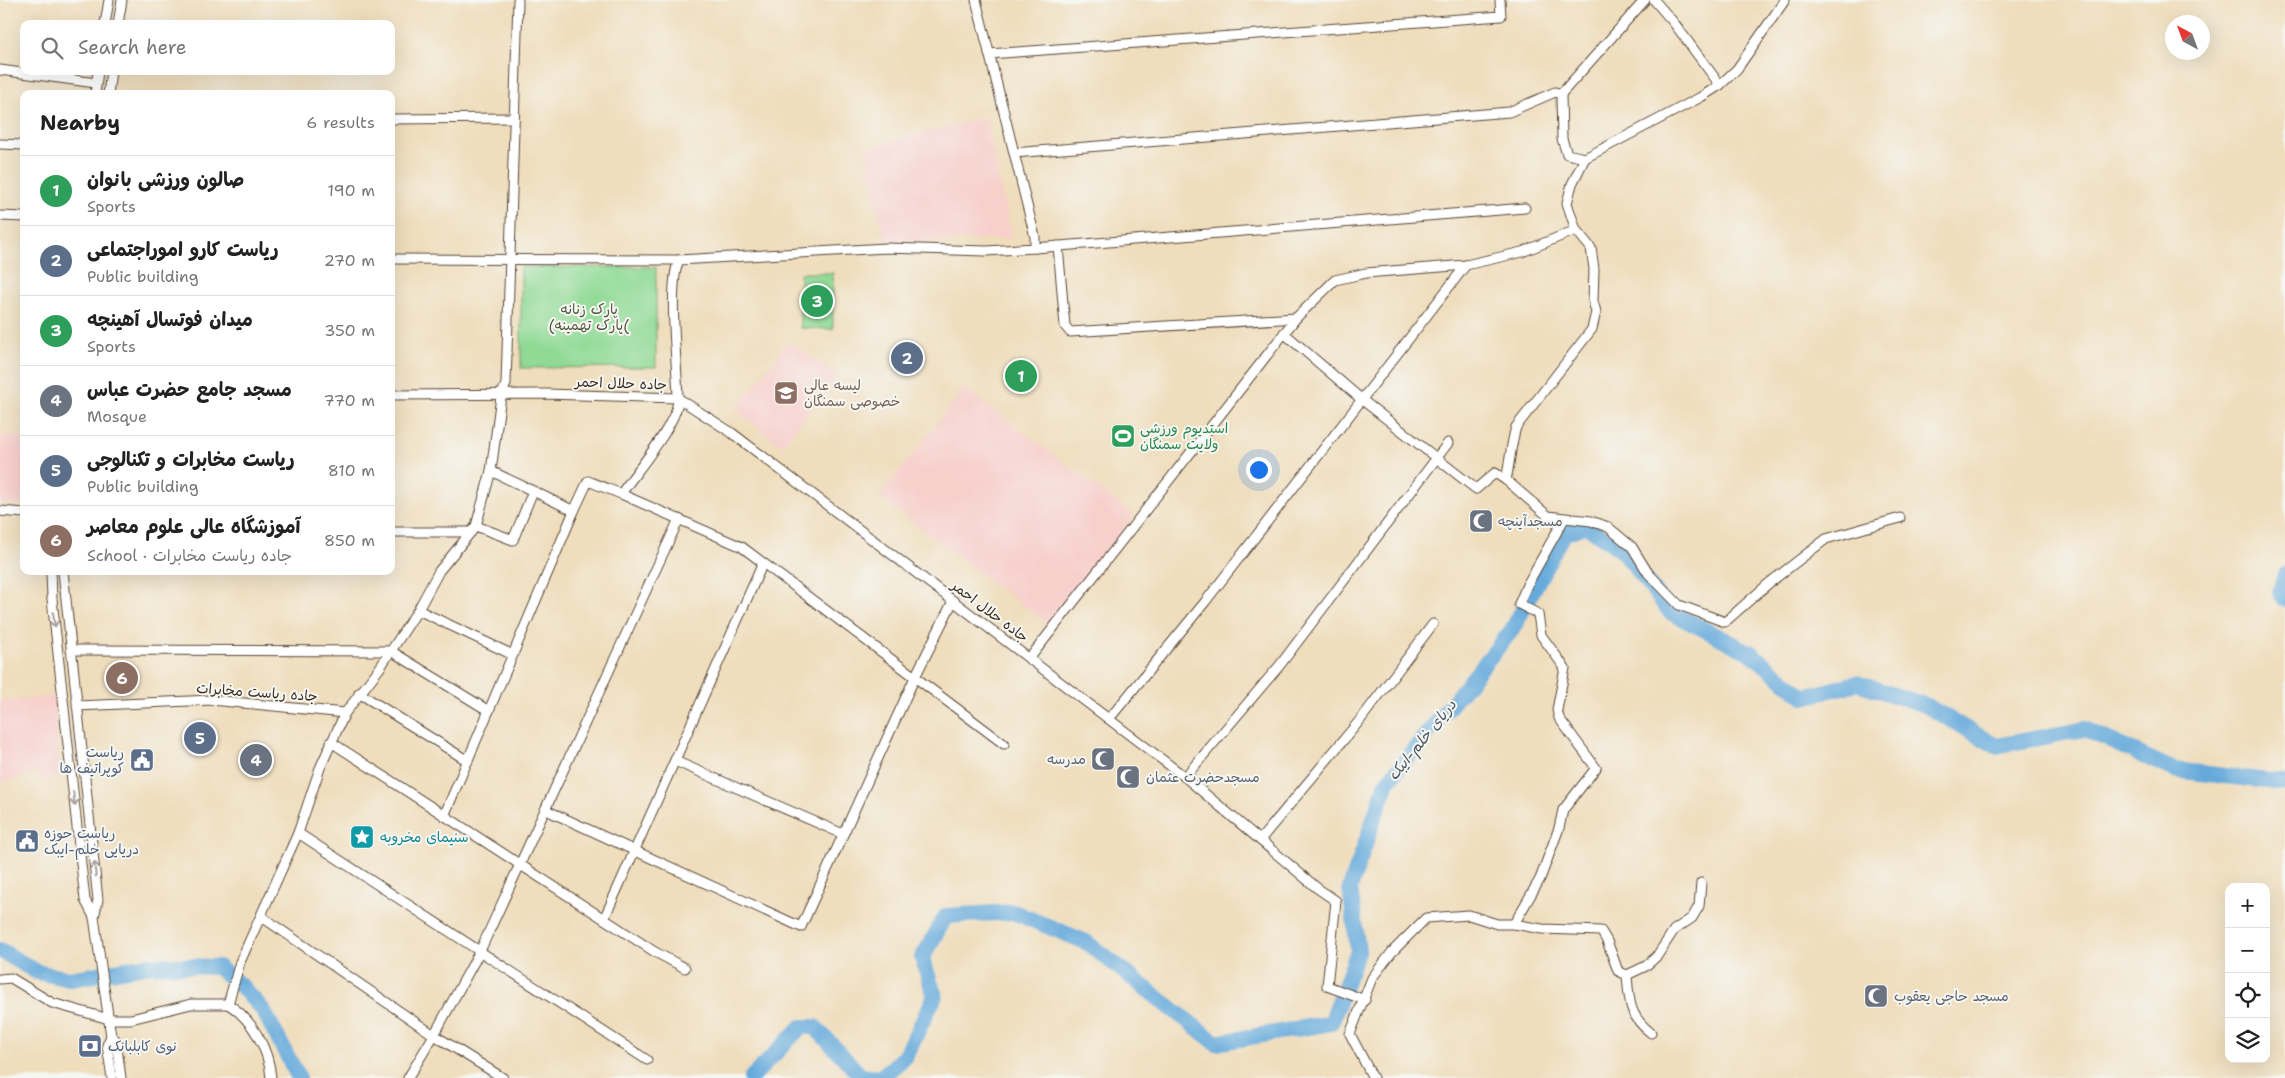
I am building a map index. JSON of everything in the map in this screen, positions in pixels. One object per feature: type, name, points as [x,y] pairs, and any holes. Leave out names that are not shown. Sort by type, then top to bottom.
[{"type":"street","points":[[106,20],[109,0]]},
{"type":"street","points":[[119,20],[122,0]]},
{"type":"street","points":[[228,1004],[240,962],[262,917],[298,833],[307,803],[331,742],[345,713],[391,651],[418,610],[439,571],[474,529],[491,470],[501,396],[506,384],[518,0]]},
{"type":"street","points":[[976,0],[1036,237],[1035,248]]},
{"type":"street","points":[[989,54],[1502,16],[1500,0]]},
{"type":"street","points":[[1584,158],[1567,154],[1562,139],[1561,94],[1645,0]]},
{"type":"street","points":[[1654,0],[1696,51],[1720,85]]},
{"type":"street","points":[[1506,480],[1511,458],[1511,444],[1516,426],[1592,329],[1596,312],[1593,301],[1594,269],[1590,248],[1576,230],[1567,203],[1572,184],[1584,158],[1701,97],[1720,85],[1737,69],[1785,0]]},
{"type":"street","points":[[0,70],[20,73]]},
{"type":"street","points":[[37,75],[96,83]]},
{"type":"street","points":[[95,90],[97,75]]},
{"type":"street","points":[[109,90],[110,75]]},
{"type":"street","points":[[1014,153],[1509,112],[1554,92],[1561,94]]},
{"type":"street","points":[[395,119],[514,118]]},
{"type":"street","points":[[0,144],[20,145]]},
{"type":"street","points":[[395,259],[679,260],[886,248],[986,251],[1525,208]]},
{"type":"street","points":[[0,216],[20,217]]},
{"type":"street","points":[[1029,659],[1296,318],[1335,280],[1366,273],[1466,265],[1522,252],[1576,230]]},
{"type":"street","points":[[1058,246],[1065,326],[1070,332],[1296,318]]},
{"type":"street","points":[[621,494],[668,426],[676,411],[678,398],[674,269],[679,260]]},
{"type":"street","points":[[1109,719],[1205,602],[1466,265]]},
{"type":"street","points":[[1284,333],[1361,399],[1476,489],[1495,473],[1548,516],[1591,521],[1608,528],[1632,547],[1648,573],[1679,605],[1725,622],[1768,584],[1826,539],[1900,518]]},
{"type":"street","name":"جاده حلال احمر","points":[[395,395],[501,396],[546,394],[678,398],[732,433],[1185,777],[1317,888],[1336,901],[1327,986],[1365,1000]]},
{"type":"street","points":[[1185,777],[1280,665],[1448,443]]},
{"type":"street","points":[[491,470],[574,511]]},
{"type":"street","points":[[444,816],[588,481],[742,547],[1004,744]]},
{"type":"street","points":[[395,532],[474,529],[513,540],[533,491]]},
{"type":"street","points":[[0,511],[20,513]]},
{"type":"street","points":[[408,1078],[480,951],[679,519]]},
{"type":"street","points":[[1514,924],[1540,879],[1559,828],[1563,810],[1596,768],[1559,718],[1557,710],[1565,668],[1541,634],[1538,614],[1519,604],[1527,585],[1564,519]]},
{"type":"street","points":[[604,919],[762,562]]},
{"type":"street","points":[[51,575],[52,599],[84,900],[94,917]]},
{"type":"street","points":[[63,575],[98,900],[94,917],[111,1036],[107,1046],[112,1078]]},
{"type":"street","points":[[546,810],[801,927],[915,677],[953,601]]},
{"type":"street","points":[[418,610],[513,655]]},
{"type":"street","points":[[1260,840],[1361,719],[1434,624]]},
{"type":"street","points":[[70,650],[391,651],[489,711]]},
{"type":"street","points":[[359,693],[468,761]]},
{"type":"street","name":"جاده ریاست مخابرات","points":[[77,706],[212,700],[345,713]]},
{"type":"street","points":[[331,742],[655,952],[685,968]]},
{"type":"street","points":[[675,761],[844,834]]},
{"type":"street","points":[[298,833],[646,1060]]},
{"type":"street","points":[[1373,1078],[1350,1034],[1365,1000],[1372,978],[1392,952],[1426,918],[1469,915],[1497,924],[1514,924],[1542,929],[1601,931],[1618,971],[1627,975],[1646,966],[1657,956],[1674,930],[1692,918],[1699,906],[1701,883]]},
{"type":"street","points":[[262,917],[434,1035],[502,1078]]},
{"type":"street","points":[[1627,975],[1630,1003],[1635,1017],[1651,1033]]},
{"type":"street","points":[[0,979],[11,978],[52,1003],[109,1020],[132,1019],[191,1004],[228,1004],[240,1012],[258,1035],[270,1068],[271,1078]]},
{"type":"street","points":[[111,1036],[116,1040],[122,1078]]},
{"type":"shaded area","points":[[985,117],[1012,238],[885,242],[865,149]]},
{"type":"shaded area","name":"لیسه عالی خصوصی سمنگان","points":[[789,341],[836,376],[782,446],[736,410]]},
{"type":"shaded area","points":[[964,388],[1134,515],[1049,625],[879,497]]},
{"type":"shaded area","points":[[0,436],[20,436],[20,504],[0,504]]},
{"type":"shaded area","points":[[54,696],[60,777],[41,780],[40,771],[0,783],[0,702]]},
{"type":"green space","name":"پارک زنانه (پارک تهمینه(","points":[[521,267],[656,267],[656,367],[521,368]]},
{"type":"green space","points":[[800,273],[833,273],[833,329],[800,328]]},
{"type":"waterway","name":"دریای خلم-ایبک","points":[[751,1078],[801,1027],[815,1027],[861,1076],[880,1078],[905,1057],[935,996],[922,958],[946,916],[1013,912],[1086,942],[1216,1043],[1331,1023],[1358,951],[1350,888],[1386,784],[1512,630],[1563,534],[1586,525],[1624,552],[1670,612],[1751,653],[1804,697],[1857,683],[1925,705],[1996,746],[2085,729],[2174,770],[2285,783]]},
{"type":"waterway","name":"دریای خلم-ایبک","points":[[2285,575],[2280,592],[2285,599]]},
{"type":"waterway","name":"دریای خلم-ایبک","points":[[0,950],[37,972],[70,979],[149,965],[218,967],[242,987],[263,1010],[299,1078]]},
{"type":"place","name":"میدان فوتسال آهینچه","points":[[817,301]]},
{"type":"place","name":"ریاست کارو اموراجتماعی","points":[[907,358]]},
{"type":"place","name":"صالون ورزشی بانوان","points":[[1021,376]]},
{"type":"place","name":"لیسه عالی خصوصی سمنگان","points":[[786,393]]},
{"type":"place","name":"استدیوم ورزشی ولایت سمنگان","points":[[1123,436]]},
{"type":"place","name":"مسجدآینچه","points":[[1481,521]]},
{"type":"place","name":"آموزشگاه عالی علوم معاصر","points":[[122,678]]},
{"type":"place","name":"ریاست مخابرات و تکنالوجی","points":[[200,738]]},
{"type":"place","name":"مدرسه","points":[[1103,759]]},
{"type":"place","name":"ریاست کوپراتیف ها","points":[[142,760]]},
{"type":"place","name":"مسجد جامع حضرت عباس","points":[[256,760]]},
{"type":"place","name":"مسجدحضرت عثمان","points":[[1128,777]]},
{"type":"place","name":"سنیمای مخروبه","points":[[362,837]]},
{"type":"place","name":"ریاست حوزه دریایی خلم-ایبک","points":[[27,841]]},
{"type":"place","name":"مسجد حاجی یعقوب","points":[[1876,996]]},
{"type":"place","name":"نوی کابلبانک","points":[[90,1046]]}]
